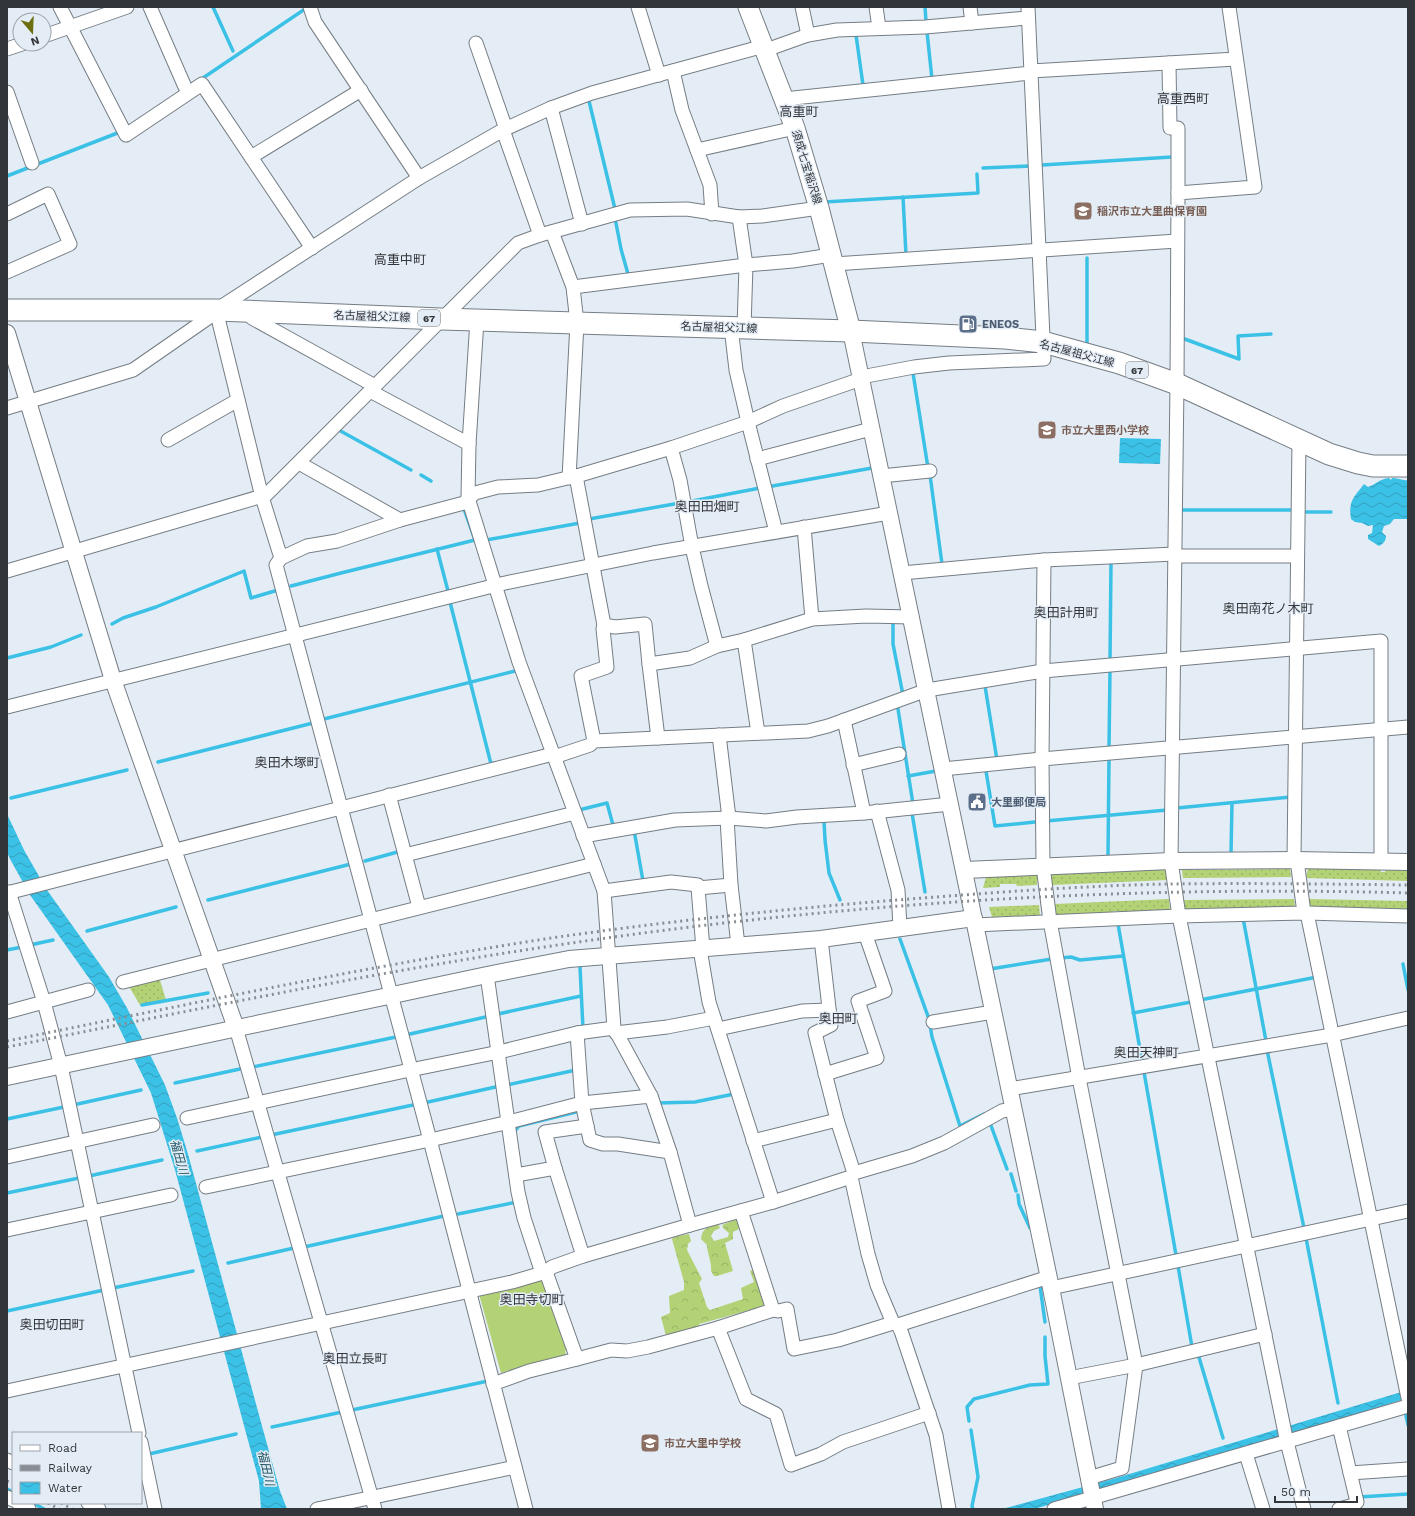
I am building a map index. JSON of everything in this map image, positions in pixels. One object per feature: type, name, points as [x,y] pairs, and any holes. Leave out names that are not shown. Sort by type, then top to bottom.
[{"type":"main road","name":"須成七宝稲沢線","points":[[748,7],[795,128],[819,208],[851,331]]},
{"type":"main road","name":"名古屋祖父江線","points":[[7,310],[216,310],[441,319],[851,331],[1005,338],[1043,342],[1119,363],[1177,384],[1329,454],[1373,466],[1408,466]]},
{"type":"street","points":[[60,7],[126,135],[202,84],[312,248]]},
{"type":"street","points":[[52,33],[127,7]]},
{"type":"street","points":[[150,7],[185,87]]},
{"type":"street","points":[[310,7],[315,22],[420,178]]},
{"type":"street","points":[[638,7],[659,75]]},
{"type":"street","points":[[802,7],[808,35]]},
{"type":"street","points":[[876,7],[879,28]]},
{"type":"street","points":[[970,7],[972,23]]},
{"type":"street","points":[[1178,193],[1255,187],[1229,7]]},
{"type":"street","points":[[7,408],[133,370],[208,318],[216,310],[420,178],[505,130],[551,108],[592,93],[765,48],[808,35],[837,30],[972,23],[1028,12],[1044,359],[949,363],[914,367],[861,378],[784,406],[748,422],[671,448],[573,477],[538,485],[498,487],[476,493],[468,498],[464,503],[400,520],[337,541],[308,546],[280,558],[276,565],[342,807],[370,919],[430,1140],[526,1509]]},
{"type":"street","points":[[476,43],[505,130],[546,233],[573,286],[576,323],[573,477],[604,625],[603,629],[607,667],[581,676],[594,741]]},
{"type":"street","points":[[784,99],[1031,72],[1236,59]]},
{"type":"street","points":[[1169,63],[1170,128],[1178,128],[1177,384],[1171,861],[1179,916],[1283,1423],[1304,1509]]},
{"type":"street","points":[[674,71],[682,110],[710,185],[712,214]]},
{"type":"street","points":[[251,157],[361,90]]},
{"type":"street","points":[[7,92],[32,163]]},
{"type":"street","points":[[551,108],[582,224]]},
{"type":"street","points":[[697,150],[795,128]]},
{"type":"street","points":[[7,214],[48,194],[70,244],[7,272]]},
{"type":"street","points":[[7,571],[266,496],[518,243],[546,233],[630,210],[687,209],[739,217],[762,216],[819,208]]},
{"type":"street","points":[[739,217],[746,264],[738,328],[736,370],[776,532]]},
{"type":"street","points":[[573,286],[746,264],[793,260],[833,260],[1039,251],[1177,241]]},
{"type":"street","points":[[216,310],[262,497],[280,558]]},
{"type":"street","points":[[252,312],[252,318],[469,444]]},
{"type":"street","points":[[477,320],[469,444],[468,498],[494,586],[519,662],[604,891],[615,1030],[651,1096],[670,1152],[690,1225]]},
{"type":"street","points":[[851,331],[912,617],[1094,1501]]},
{"type":"street","points":[[7,333],[113,680],[236,1028],[373,1503]]},
{"type":"street","points":[[168,440],[238,400]]},
{"type":"street","points":[[757,459],[871,429]]},
{"type":"street","points":[[1299,440],[1296,556],[1296,860],[1407,1392]]},
{"type":"street","points":[[671,448],[680,480],[692,547],[707,614],[717,646]]},
{"type":"street","points":[[299,462],[400,520]]},
{"type":"street","points":[[881,476],[930,471]]},
{"type":"street","points":[[7,708],[113,680],[494,586],[592,565],[889,513]]},
{"type":"street","points":[[804,527],[812,619]]},
{"type":"street","points":[[902,573],[1044,560],[1175,555],[1296,556]]},
{"type":"street","points":[[1044,560],[1042,759],[1043,866],[1050,921],[1079,1078],[1136,1365],[1122,1468],[1089,1479]]},
{"type":"street","points":[[649,664],[690,658],[717,646],[744,640],[812,619],[866,616],[912,617]]},
{"type":"street","points":[[604,625],[615,627],[645,624],[658,738]]},
{"type":"street","points":[[744,640],[758,733]]},
{"type":"street","points":[[139,1432],[60,1066],[44,1002],[12,891],[389,795],[554,755],[590,745],[594,741],[808,731],[828,726],[927,690],[1043,671],[1381,641],[1380,861]]},
{"type":"street","points":[[844,720],[864,813]]},
{"type":"street","points":[[943,769],[1172,747],[1408,727]]},
{"type":"street","points":[[719,735],[728,818],[731,885],[738,946]]},
{"type":"street","points":[[853,765],[899,754]]},
{"type":"street","points":[[389,795],[419,907]]},
{"type":"street","points":[[583,836],[675,820],[728,818],[766,821],[950,804]]},
{"type":"street","points":[[404,851],[573,809]]},
{"type":"street","points":[[877,811],[898,890],[900,928]]},
{"type":"street","points":[[964,870],[1171,861],[1296,860],[1408,862]]},
{"type":"street","points":[[123,982],[594,864]]},
{"type":"street","points":[[604,891],[671,882],[698,885],[701,949],[709,1002],[773,1202]]},
{"type":"street","points":[[698,888],[731,885]]},
{"type":"street","points":[[7,1077],[487,975],[569,959],[609,954],[701,949],[821,939],[900,928],[974,921],[1050,921],[1306,913],[1408,916]]},
{"type":"street","points":[[826,1074],[877,1058],[858,1001],[885,992],[865,933]]},
{"type":"street","points":[[821,939],[831,1025],[815,1033],[852,1175],[868,1254],[877,1284],[895,1324],[929,1413],[936,1436],[949,1509]]},
{"type":"street","points":[[487,975],[516,1175],[524,1218],[577,1359]]},
{"type":"street","points":[[7,1012],[88,990]]},
{"type":"street","points":[[187,1118],[499,1052],[577,1033],[716,1023],[802,1011],[829,1010]]},
{"type":"street","points":[[933,1022],[993,1012]]},
{"type":"street","points":[[1009,1089],[1332,1035],[1408,1018]]},
{"type":"street","points":[[577,1033],[582,1103],[590,1140],[603,1144],[618,1144],[670,1152]]},
{"type":"street","points":[[206,1187],[430,1140],[582,1103],[651,1096]]},
{"type":"street","points":[[7,1392],[512,1282],[544,1272],[552,1267],[583,1256],[773,1202],[912,1156],[944,1143],[1002,1111],[1013,1109]]},
{"type":"street","points":[[753,1141],[837,1120]]},
{"type":"street","points":[[7,1157],[153,1125]]},
{"type":"street","points":[[583,1256],[555,1168],[546,1132],[587,1126]]},
{"type":"street","points":[[516,1175],[555,1168]]},
{"type":"street","points":[[7,1230],[171,1195]]},
{"type":"street","points":[[741,1211],[773,1310]]},
{"type":"street","points":[[494,1384],[529,1370],[611,1350],[627,1351],[648,1347],[718,1328],[773,1310],[778,1311],[787,1309],[794,1349],[838,1340],[1050,1282],[1118,1273],[1408,1211]]},
{"type":"street","points":[[718,1328],[746,1399],[776,1414],[791,1465],[821,1454],[843,1442],[929,1413]]},
{"type":"street","points":[[1069,1378],[1136,1365],[1265,1334]]},
{"type":"street","points":[[1054,1509],[1094,1501],[1287,1440],[1408,1406]]},
{"type":"street","points":[[1339,1509],[1354,1505],[1357,1502],[1340,1426]]},
{"type":"street","points":[[142,1447],[155,1509]]},
{"type":"street","points":[[1246,1454],[1263,1509]]},
{"type":"street","points":[[317,1509],[373,1503],[515,1467]]},
{"type":"street","points":[[1350,1473],[1408,1469]]},
{"type":"street","points":[[20,1504],[29,1509]]},
{"type":"street","points":[[90,1504],[99,1509]]},
{"type":"green space","points":[[1308,868],[1380,869],[1381,872],[1385,872],[1386,869],[1408,870],[1408,881],[1306,878]]},
{"type":"green space","points":[[1167,869],[1168,880],[1052,885],[1050,874],[1105,871],[1106,873],[1111,871]]},
{"type":"green space","points":[[1290,869],[1291,877],[1183,878],[1182,870]]},
{"type":"green space","points":[[1037,875],[1037,885],[1017,886],[1016,884],[1000,884],[1000,887],[983,888],[986,877]]},
{"type":"green space","points":[[1169,899],[1170,912],[1119,914],[1119,911],[1113,911],[1113,914],[1056,916],[1054,904]]},
{"type":"green space","points":[[1294,899],[1295,908],[1185,912],[1184,900]]},
{"type":"green space","points":[[1309,899],[1408,901],[1408,912],[1311,910]]},
{"type":"green space","points":[[1039,905],[1040,915],[992,917],[989,907]]},
{"type":"green space","points":[[159,977],[166,1000],[140,1005],[128,985]]},
{"type":"green space","points":[[737,1219],[739,1229],[733,1232],[733,1239],[725,1243],[733,1271],[714,1276],[711,1271],[707,1245],[701,1239],[703,1232],[708,1227],[718,1224],[720,1228],[714,1231],[711,1236],[714,1241],[728,1237],[729,1233],[722,1225]]},
{"type":"green space","points":[[689,1234],[691,1241],[688,1244],[687,1250],[702,1279],[699,1283],[707,1307],[710,1310],[743,1299],[741,1288],[754,1282],[750,1271],[755,1269],[765,1306],[699,1324],[699,1327],[666,1336],[661,1317],[670,1313],[669,1296],[684,1290],[684,1282],[672,1239],[674,1237]]},
{"type":"green space","points":[[539,1279],[545,1280],[569,1349],[565,1351],[566,1355],[501,1373],[479,1294]]},
{"type":"water","points":[[1120,438],[1161,439],[1160,464],[1119,463]]},
{"type":"water","points":[[1389,478],[1391,480],[1392,478],[1408,480],[1408,519],[1394,519],[1390,524],[1384,526],[1382,532],[1386,536],[1383,543],[1379,546],[1368,539],[1368,535],[1372,533],[1373,525],[1368,526],[1355,522],[1351,519],[1350,508],[1357,492],[1364,484],[1368,487],[1383,479]]},
{"type":"water","name":"福田川","points":[[7,814],[24,850],[47,890],[109,977],[127,1008],[165,1085],[188,1154],[280,1491],[287,1509],[261,1509],[259,1481],[175,1170],[151,1093],[108,1005],[30,895],[10,859],[7,852]]},
{"type":"water","points":[[1408,1390],[1408,1398],[1166,1472],[1034,1509],[1002,1509],[1116,1478]]},
{"type":"waterway","points":[[213,7],[233,51]]},
{"type":"waterway","points":[[925,7],[926,21]]},
{"type":"waterway","points":[[200,80],[305,9]]},
{"type":"waterway","points":[[927,32],[932,79]]},
{"type":"waterway","points":[[856,35],[863,85]]},
{"type":"waterway","points":[[589,101],[615,209]]},
{"type":"waterway","points":[[7,176],[120,132]]},
{"type":"waterway","points":[[1042,165],[1172,157]]},
{"type":"waterway","points":[[983,168],[1031,166]]},
{"type":"waterway","points":[[824,202],[978,193],[977,174]]},
{"type":"waterway","points":[[903,197],[906,255]]},
{"type":"waterway","points":[[615,218],[628,274]]},
{"type":"waterway","points":[[1087,258],[1087,346]]},
{"type":"waterway","points":[[1182,338],[1239,359],[1238,336],[1271,334]]},
{"type":"waterway","points":[[913,373],[928,468]]},
{"type":"waterway","points":[[337,429],[411,470]]},
{"type":"waterway","points":[[767,487],[872,468]]},
{"type":"waterway","points":[[421,475],[431,481]]},
{"type":"waterway","points":[[930,475],[942,564]]},
{"type":"waterway","points":[[687,502],[760,488]]},
{"type":"waterway","points":[[589,522],[589,519],[680,503]]},
{"type":"waterway","points":[[291,586],[475,540],[464,509]]},
{"type":"waterway","points":[[1180,510],[1293,510]]},
{"type":"waterway","points":[[1302,512],[1331,512]]},
{"type":"waterway","points":[[486,540],[580,523],[580,521]]},
{"type":"waterway","points":[[437,549],[448,591]]},
{"type":"waterway","points":[[1110,661],[1111,563]]},
{"type":"waterway","points":[[112,624],[123,618],[156,607],[244,571],[251,598],[278,590]]},
{"type":"waterway","points":[[450,602],[491,764],[494,763]]},
{"type":"waterway","points":[[893,623],[893,644],[903,695]]},
{"type":"waterway","points":[[7,658],[51,647],[81,635]]},
{"type":"waterway","points":[[1109,749],[1110,670]]},
{"type":"waterway","points":[[324,719],[515,671]]},
{"type":"waterway","points":[[985,686],[997,760]]},
{"type":"waterway","points":[[898,709],[913,804]]},
{"type":"waterway","points":[[158,762],[313,723]]},
{"type":"waterway","points":[[1108,857],[1109,759]]},
{"type":"waterway","points":[[11,798],[127,770]]},
{"type":"waterway","points":[[908,776],[936,771]]},
{"type":"waterway","points":[[986,771],[995,826],[1035,822]]},
{"type":"waterway","points":[[1177,808],[1291,797]]},
{"type":"waterway","points":[[579,810],[607,803],[613,825],[616,827]]},
{"type":"waterway","points":[[1231,853],[1232,803]]},
{"type":"waterway","points":[[1046,821],[1167,810]]},
{"type":"waterway","points":[[912,813],[925,892]]},
{"type":"waterway","points":[[824,821],[829,873],[840,900]]},
{"type":"waterway","points":[[634,830],[643,881],[646,881]]},
{"type":"waterway","points":[[365,861],[401,851]]},
{"type":"waterway","points":[[208,900],[351,864]]},
{"type":"waterway","points":[[87,931],[176,907]]},
{"type":"waterway","points":[[1243,918],[1266,1041]]},
{"type":"waterway","points":[[1118,924],[1142,1061]]},
{"type":"waterway","points":[[900,939],[929,1019],[932,1037],[960,1126],[984,1114]]},
{"type":"waterway","points":[[30,945],[53,940]]},
{"type":"waterway","points":[[7,950],[22,947]]},
{"type":"waterway","points":[[1060,958],[1071,957],[1080,960],[1123,956]]},
{"type":"waterway","points":[[990,969],[1052,959]]},
{"type":"waterway","points":[[1403,964],[1408,990]]},
{"type":"waterway","points":[[580,967],[583,1029]]},
{"type":"waterway","points":[[1200,1000],[1317,977]]},
{"type":"waterway","points":[[142,1005],[208,993]]},
{"type":"waterway","points":[[498,1014],[581,996]]},
{"type":"waterway","points":[[1133,1013],[1191,1002]]},
{"type":"waterway","points":[[410,1034],[490,1016]]},
{"type":"waterway","points":[[253,1067],[396,1037]]},
{"type":"waterway","points":[[1267,1050],[1304,1228]]},
{"type":"waterway","points":[[175,1083],[240,1069]]},
{"type":"waterway","points":[[507,1085],[576,1070]]},
{"type":"waterway","points":[[1144,1072],[1176,1255]]},
{"type":"waterway","points":[[428,1102],[500,1086]]},
{"type":"waterway","points":[[73,1105],[141,1090]]},
{"type":"waterway","points":[[658,1103],[695,1102],[734,1094]]},
{"type":"waterway","points":[[271,1135],[413,1105]]},
{"type":"waterway","points":[[7,1119],[64,1107]]},
{"type":"waterway","points":[[515,1133],[519,1126],[580,1111]]},
{"type":"waterway","points":[[990,1123],[1007,1169]]},
{"type":"waterway","points":[[197,1151],[262,1137]]},
{"type":"waterway","points":[[89,1176],[162,1160]]},
{"type":"waterway","points":[[1011,1174],[1016,1191]]},
{"type":"waterway","points":[[7,1193],[79,1178]]},
{"type":"waterway","points":[[1018,1195],[1019,1204],[1030,1228]]},
{"type":"waterway","points":[[458,1214],[517,1202],[517,1200]]},
{"type":"waterway","points":[[304,1247],[444,1216]]},
{"type":"waterway","points":[[1306,1238],[1338,1403]]},
{"type":"waterway","points":[[228,1263],[294,1248]]},
{"type":"waterway","points":[[1178,1266],[1192,1347]]},
{"type":"waterway","points":[[113,1288],[193,1271]]},
{"type":"waterway","points":[[1040,1286],[1045,1322]]},
{"type":"waterway","points":[[7,1311],[104,1290]]},
{"type":"waterway","points":[[969,1421],[967,1407],[974,1399],[1030,1385],[1048,1384],[1045,1356],[1045,1337]]},
{"type":"waterway","points":[[1198,1354],[1223,1438]]},
{"type":"waterway","points":[[352,1410],[488,1381]]},
{"type":"waterway","points":[[1405,1411],[1408,1425]]},
{"type":"waterway","points":[[272,1427],[342,1412]]},
{"type":"waterway","points":[[971,1430],[978,1477],[972,1506],[973,1509]]},
{"type":"waterway","points":[[149,1454],[236,1434]]},
{"type":"waterway","points":[[7,1489],[12,1492]]},
{"type":"waterway","points":[[1359,1497],[1408,1494]]},
{"type":"waterway","points":[[35,1504],[44,1509]]},
{"type":"railway","points":[[7,1041],[282,986],[489,948],[558,937],[728,916],[897,900],[1100,886],[1167,884],[1408,885]]},
{"type":"railway","points":[[7,1047],[420,967],[664,930],[769,918],[982,900],[1088,895],[1301,891],[1408,893]]},
{"type":"railway","points":[[7,1481],[12,1484]]},
{"type":"railway","points":[[50,1504],[59,1509]]},
{"type":"railway","points":[[63,1504],[72,1509]]},
{"type":"place","name":"稲沢市立大里曲保育園","points":[[1083,211]]},
{"type":"place","name":"ENEOS","points":[[968,324]]},
{"type":"place","name":"市立大里西小学校","points":[[1047,430]]},
{"type":"place","name":"大里郵便局","points":[[977,802]]},
{"type":"place","name":"市立大里中学校","points":[[650,1443]]},
{"type":"district","name":"高重西町","points":[[1183,98]]},
{"type":"district","name":"高重町","points":[[799,111]]},
{"type":"district","name":"高重中町","points":[[400,259]]},
{"type":"district","name":"奥田田畑町","points":[[707,506]]},
{"type":"district","name":"奥田南花ノ木町","points":[[1268,608]]},
{"type":"district","name":"奥田計用町","points":[[1066,612]]},
{"type":"district","name":"奥田木塚町","points":[[287,762]]},
{"type":"district","name":"奥田町","points":[[838,1018]]},
{"type":"district","name":"奥田天神町","points":[[1146,1052]]},
{"type":"district","name":"奥田寺切町","points":[[532,1299]]},
{"type":"district","name":"奥田切田町","points":[[52,1324]]},
{"type":"district","name":"奥田立長町","points":[[355,1358]]}]
